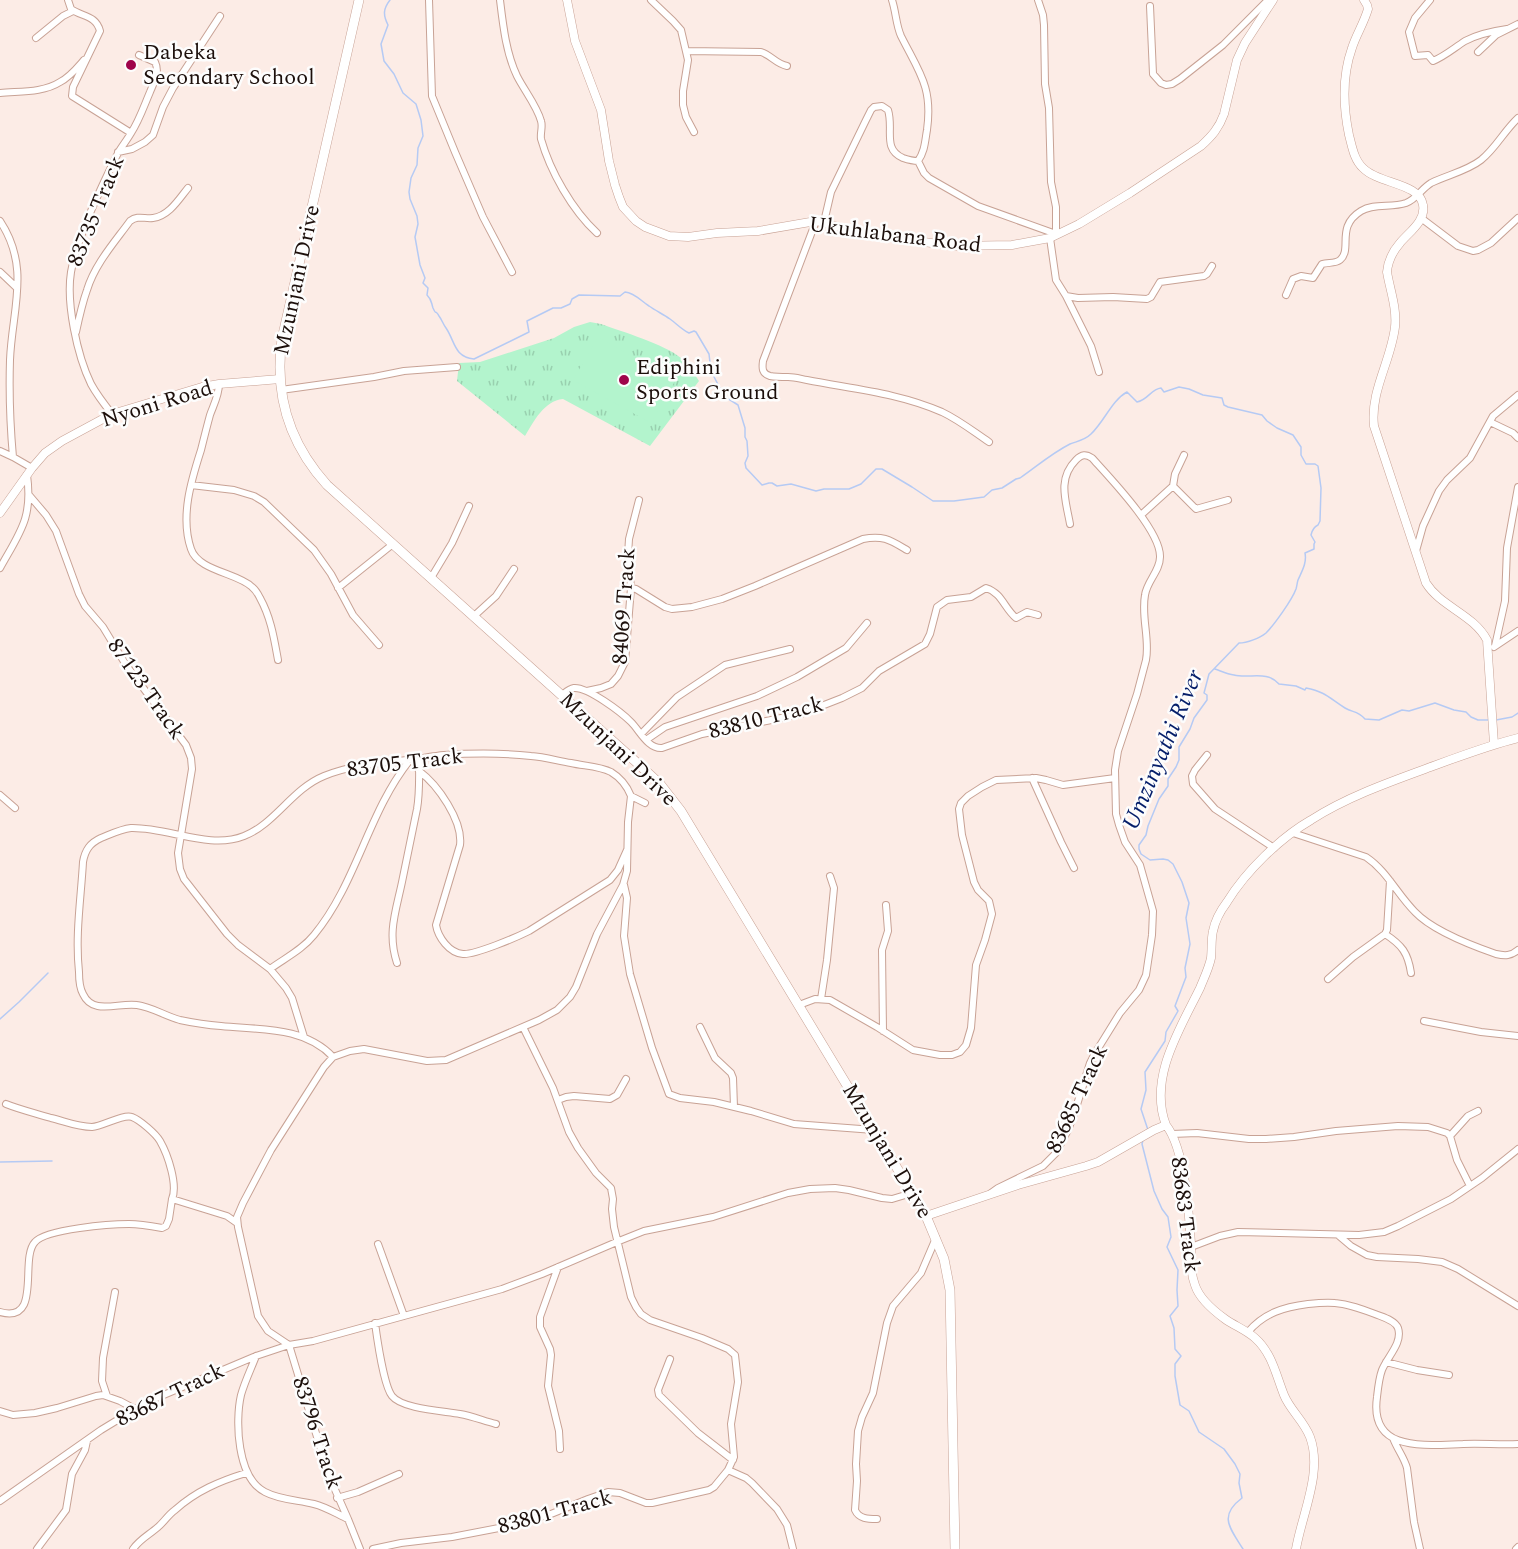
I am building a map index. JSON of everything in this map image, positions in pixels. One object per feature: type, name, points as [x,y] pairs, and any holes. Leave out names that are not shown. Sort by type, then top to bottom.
[{"type":"main road","name":"Mzunjani Drive","points":[[359,0],[282,339],[279,379],[289,423],[298,445],[311,466],[342,499],[651,775],[676,803],[926,1216],[948,1273],[951,1308],[955,1549]]},
{"type":"street","points":[[68,0],[69,7],[73,11],[92,18],[100,31],[73,87],[72,96],[131,133]]},
{"type":"street","points":[[429,0],[432,96],[483,217],[512,272]]},
{"type":"street","points":[[500,0],[503,28],[511,59],[516,75],[541,119],[541,137],[553,170],[580,215],[597,232]]},
{"type":"street","name":"Ukuhlabana Road","points":[[567,0],[575,41],[601,110],[615,185],[623,207],[645,227],[669,236],[688,237],[758,231],[820,222],[866,234],[953,246],[1012,245],[1053,236],[1088,219],[1201,146],[1218,129],[1224,114],[1237,60],[1271,0]]},
{"type":"street","points":[[651,0],[681,30],[688,60],[683,105],[694,132]]},
{"type":"street","points":[[892,0],[898,27],[924,81],[927,93],[928,118],[925,147],[918,161]]},
{"type":"street","points":[[1038,0],[1044,15],[1045,84],[1049,108],[1051,182],[1056,207],[1053,236],[1056,280],[1091,346],[1099,372]]},
{"type":"street","points":[[1150,6],[1153,74],[1166,85],[1180,79],[1222,45],[1271,0]]},
{"type":"street","points":[[1430,0],[1414,18],[1409,32],[1415,56],[1428,55],[1433,61],[1442,58],[1467,40],[1492,31],[1507,29]]},
{"type":"street","points":[[1368,2],[1363,25],[1352,49],[1344,91],[1346,121],[1352,147],[1361,167],[1369,174],[1412,190],[1421,198],[1424,209],[1421,218],[1395,250],[1388,266],[1395,329],[1376,396],[1373,417],[1378,440],[1422,575],[1430,590],[1442,601],[1479,627],[1492,649]]},
{"type":"street","points":[[36,38],[63,16],[73,11]]},
{"type":"street","points":[[118,153],[146,142],[153,135],[173,88],[220,16]]},
{"type":"street","points":[[1478,52],[1489,41],[1518,24]]},
{"type":"street","points":[[686,51],[761,52],[787,66]]},
{"type":"street","points":[[0,93],[55,85],[72,74],[89,55]]},
{"type":"street","name":"83735 Track","points":[[112,414],[88,376],[75,334],[70,297],[71,273],[93,208],[118,153],[145,105],[158,69],[155,62],[139,55]]},
{"type":"street","points":[[918,161],[911,161],[892,151],[888,110],[882,106],[874,107],[837,179],[762,367],[765,374],[771,376],[792,377],[873,390],[899,397],[942,412],[989,442]]},
{"type":"street","points":[[1286,295],[1293,279],[1301,276],[1313,278],[1322,264],[1335,263],[1340,259],[1344,253],[1346,228],[1362,211],[1375,206],[1407,202],[1432,183],[1471,167],[1495,147],[1518,118]]},
{"type":"street","points":[[918,161],[929,178],[978,206],[1053,236]]},
{"type":"street","points":[[75,334],[87,288],[94,273],[130,221],[137,217],[151,219],[164,214],[188,188]]},
{"type":"street","points":[[1421,218],[1458,246],[1473,251],[1491,243],[1518,218]]},
{"type":"street","points":[[0,221],[15,254],[18,274],[10,359],[13,457]]},
{"type":"street","points":[[1066,296],[1147,299],[1151,297],[1160,282],[1206,275],[1212,266]]},
{"type":"street","points":[[0,272],[17,288]]},
{"type":"street","points":[[281,390],[404,371],[458,368]]},
{"type":"street","name":"Nyoni Road","points":[[0,513],[3,505],[55,445],[112,414],[144,403],[219,384],[279,379]]},
{"type":"street","points":[[219,384],[218,395],[211,412],[188,500],[186,517],[192,553],[216,570],[254,588],[270,618],[278,660]]},
{"type":"street","points":[[1415,554],[1423,526],[1439,491],[1470,458],[1498,411],[1518,395]]},
{"type":"street","points":[[1490,422],[1513,433],[1518,438]]},
{"type":"street","points":[[0,451],[13,457],[30,472],[28,512],[22,529],[0,568]]},
{"type":"street","name":"83685 Track","points":[[988,1196],[998,1188],[1043,1166],[1056,1153],[1076,1111],[1094,1055],[1120,1013],[1139,990],[1146,975],[1152,935],[1153,911],[1140,865],[1125,842],[1116,814],[1115,778],[1118,751],[1147,655],[1144,622],[1145,595],[1158,567],[1160,558],[1158,545],[1141,515],[1092,458],[1085,455],[1079,457],[1070,467],[1064,480],[1070,524]]},
{"type":"street","points":[[1141,515],[1173,486],[1175,474],[1184,455]]},
{"type":"street","points":[[191,485],[244,492],[264,502],[314,550],[331,574],[353,615],[379,645]]},
{"type":"street","points":[[1173,486],[1196,510],[1228,500]]},
{"type":"street","points":[[1494,744],[1491,713],[1492,649],[1505,601],[1507,548],[1518,487]]},
{"type":"street","name":"87123 Track","points":[[29,495],[56,531],[85,606],[103,627],[126,665],[182,739],[189,752],[192,769],[178,853],[178,862],[184,879],[216,921],[238,945],[270,969],[286,988],[292,998],[304,1037]]},
{"type":"street","name":"84069 Track","points":[[587,692],[607,686],[615,680],[622,669],[631,588],[629,539],[639,500]]},
{"type":"street","points":[[430,578],[452,543],[469,506]]},
{"type":"street","points":[[631,588],[642,592],[665,607],[680,609],[722,599],[863,539],[883,538],[907,550]]},
{"type":"street","points":[[338,588],[393,544]]},
{"type":"street","points":[[474,616],[496,596],[514,569]]},
{"type":"street","name":"83810 Track","points":[[646,740],[655,747],[662,748],[715,731],[801,714],[842,698],[862,688],[879,671],[925,644],[930,634],[935,610],[940,603],[970,597],[983,588],[996,592],[1016,618],[1027,612],[1038,615]]},
{"type":"street","points":[[562,695],[572,689],[587,692],[621,713],[646,740],[664,727],[757,696],[797,677],[846,648],[867,623]]},
{"type":"street","points":[[1492,649],[1518,631]]},
{"type":"street","points":[[641,734],[677,697],[724,665],[790,649]]},
{"type":"street","points":[[926,1216],[1018,1185],[1098,1162],[1166,1125],[1162,1114],[1161,1097],[1167,1061],[1178,1029],[1206,973],[1211,957],[1212,935],[1216,922],[1246,875],[1274,848],[1310,820],[1356,797],[1412,774],[1494,744],[1518,738]]},
{"type":"street","name":"83705 Track","points":[[333,1057],[318,1044],[304,1037],[262,1028],[222,1026],[178,1019],[140,1005],[102,1007],[90,1002],[82,994],[77,947],[83,862],[86,850],[94,842],[110,834],[128,829],[182,834],[214,840],[245,836],[264,824],[304,787],[322,777],[369,764],[445,755],[531,756],[596,767],[609,771],[622,781],[631,796],[645,803]]},
{"type":"street","points":[[1207,755],[1192,776],[1193,784],[1215,809],[1274,848]]},
{"type":"street","points":[[397,963],[392,940],[393,918],[417,810],[419,759]]},
{"type":"street","points":[[270,969],[305,944],[322,924],[351,873],[370,828],[410,760]]},
{"type":"street","points":[[419,771],[443,797],[460,832],[460,845],[436,925],[440,937],[446,944],[462,954],[529,931],[591,893],[613,876],[628,848]]},
{"type":"street","points":[[799,1005],[809,1000],[830,1000],[908,1047],[940,1055],[960,1052],[966,1045],[973,1016],[976,965],[986,940],[992,910],[989,901],[978,890],[974,882],[962,835],[959,809],[961,803],[968,796],[992,782],[1001,780],[1032,778],[1063,785],[1115,778]]},
{"type":"street","points":[[1032,778],[1074,868]]},
{"type":"street","points":[[0,795],[15,808]]},
{"type":"street","points":[[289,1345],[268,1330],[258,1316],[237,1223],[243,1203],[271,1150],[318,1075],[333,1057],[364,1049],[420,1060],[446,1060],[552,1014],[570,998],[597,934],[623,885],[627,871],[631,796]]},
{"type":"street","points":[[1293,833],[1366,857],[1374,862],[1416,914],[1448,934],[1504,956],[1518,950]]},
{"type":"street","points":[[821,999],[834,888],[830,876]]},
{"type":"street","points":[[1328,978],[1385,934],[1390,881]]},
{"type":"street","points":[[623,885],[627,898],[624,936],[630,974],[652,1048],[669,1094],[751,1111],[794,1124],[874,1130]]},
{"type":"street","points":[[883,1031],[882,950],[888,931],[886,905]]},
{"type":"street","points":[[1385,934],[1394,939],[1406,953],[1411,973]]},
{"type":"street","points":[[1424,1021],[1481,1032],[1518,1036]]},
{"type":"street","points":[[523,1027],[558,1100],[569,1132],[578,1148],[610,1188],[613,1199],[614,1227],[631,1297],[636,1307],[650,1320],[721,1346],[735,1355],[738,1382],[731,1424],[733,1460]]},
{"type":"street","points":[[700,1027],[715,1058],[731,1073],[734,1107]]},
{"type":"street","points":[[558,1100],[566,1096],[610,1099],[617,1095],[626,1078]]},
{"type":"street","points":[[0,1312],[16,1313],[23,1307],[30,1249],[37,1239],[63,1231],[110,1226],[142,1225],[162,1228],[166,1226],[169,1219],[174,1194],[174,1183],[163,1147],[154,1134],[132,1117],[124,1117],[99,1126],[80,1126],[6,1104]]},
{"type":"street","points":[[1450,1136],[1468,1116],[1478,1111]]},
{"type":"street","name":"83683 Track","points":[[1166,1125],[1172,1134],[1185,1186],[1191,1267],[1196,1288],[1226,1320],[1258,1340],[1267,1353],[1285,1398],[1303,1424],[1312,1444],[1314,1460],[1312,1484],[1296,1549]]},
{"type":"street","points":[[1172,1134],[1197,1133],[1249,1139],[1278,1139],[1336,1131],[1428,1126],[1450,1136],[1457,1161],[1470,1186]]},
{"type":"street","points":[[1191,1247],[1238,1232],[1338,1235],[1368,1234],[1391,1229],[1451,1199],[1518,1149]]},
{"type":"street","name":"83687 Track","points":[[0,1501],[147,1402],[256,1356],[289,1345],[313,1341],[502,1289],[619,1240],[654,1229],[703,1220],[788,1193],[835,1188],[892,1199],[912,1193]]},
{"type":"street","points":[[172,1199],[227,1216],[237,1223]]},
{"type":"street","points":[[1338,1235],[1367,1255],[1433,1261],[1449,1265],[1518,1306]]},
{"type":"street","points":[[877,1519],[863,1518],[855,1510],[858,1431],[873,1393],[890,1313],[921,1273],[936,1237]]},
{"type":"street","points":[[378,1244],[404,1316]]},
{"type":"street","points":[[558,1267],[540,1317],[540,1327],[551,1354],[548,1386],[559,1431],[560,1449]]},
{"type":"street","points":[[107,1396],[102,1381],[103,1358],[115,1292]]},
{"type":"street","points":[[1248,1332],[1266,1315],[1285,1308],[1326,1302],[1350,1305],[1385,1318],[1397,1326],[1398,1335],[1381,1372],[1376,1402],[1376,1414],[1384,1432],[1405,1442],[1424,1445],[1518,1444]]},
{"type":"street","points":[[375,1323],[386,1379],[395,1399],[425,1409],[463,1414],[496,1424]]},
{"type":"street","name":"83796 Track","points":[[289,1345],[324,1461],[360,1549]]},
{"type":"street","points":[[256,1356],[244,1385],[240,1403],[239,1433],[246,1473],[255,1485],[276,1497],[320,1505],[348,1519]]},
{"type":"street","points":[[670,1359],[659,1388],[659,1395],[698,1433],[733,1460]]},
{"type":"street","points":[[1386,1362],[1417,1371],[1449,1375]]},
{"type":"street","points":[[0,1411],[13,1414],[35,1413],[96,1396],[107,1396],[135,1409]]},
{"type":"street","points":[[1393,1438],[1407,1468],[1420,1549]]},
{"type":"street","points":[[37,1549],[66,1510],[72,1474],[88,1440]]},
{"type":"street","name":"83801 Track","points":[[373,1549],[504,1527],[551,1514],[608,1492],[620,1493],[646,1503],[709,1490],[728,1470],[733,1460]]},
{"type":"street","points":[[728,1470],[746,1478],[777,1509],[787,1524],[793,1549]]},
{"type":"street","points":[[133,1549],[172,1512],[194,1495],[218,1482],[246,1473]]},
{"type":"street","points":[[338,1497],[363,1490],[399,1474]]},
{"type":"green space","points":[[590,322],[643,339],[674,353],[684,361],[699,381],[650,446],[563,399],[545,408],[525,436],[457,381],[459,363],[480,362],[554,338],[574,327]]},
{"type":"green space","name":"Ediphini Sports Ground","points":[[598,337],[675,381],[651,423],[573,380]]},
{"type":"waterway","name":"Umzinyathi River","points":[[390,0],[385,9],[388,25],[381,44],[384,61],[394,74],[403,93],[416,104],[423,136],[418,148],[417,165],[411,178],[409,192],[417,216],[415,237],[425,278],[423,283],[428,288],[427,295],[435,312],[456,348],[467,358],[474,359],[529,332],[527,321],[553,308],[561,308],[570,304],[572,299],[579,295],[620,296],[625,292],[632,294],[689,333],[696,332],[709,354],[711,371],[724,396],[738,405],[747,441],[746,468],[762,485],[791,484],[816,491],[849,489],[861,484],[876,469],[882,469],[933,501],[984,497],[992,490],[1002,488],[1020,478],[1063,448],[1089,436],[1117,400],[1127,392],[1137,402],[1158,389],[1161,388],[1164,392],[1179,387],[1203,395],[1222,398],[1224,405],[1228,407],[1262,415],[1277,428],[1293,435],[1301,447],[1301,455],[1306,464],[1318,466],[1321,488],[1320,521],[1312,532],[1311,535],[1315,542],[1314,549],[1305,553],[1305,564],[1294,594],[1266,633],[1253,640],[1239,643],[1209,674],[1204,693],[1207,695],[1207,700],[1194,718],[1179,747],[1179,760],[1168,779],[1168,786],[1159,799],[1146,835],[1139,845],[1141,854],[1150,860],[1163,859],[1173,864],[1189,903],[1186,918],[1190,944],[1185,968],[1186,977],[1175,1006],[1178,1011],[1166,1032],[1165,1041],[1145,1072],[1146,1090],[1141,1109],[1148,1130]]},
{"type":"waterway","points":[[1215,669],[1240,676],[1269,677],[1279,684],[1318,691],[1365,719],[1379,720],[1402,710],[1409,711],[1435,703],[1466,712],[1478,720],[1489,720]]},
{"type":"waterway","points":[[1496,720],[1512,717],[1518,713]]},
{"type":"waterway","points":[[0,1019],[48,973]]},
{"type":"waterway","name":"Umzinyathi River","points":[[1143,1140],[1142,1144],[1154,1191],[1168,1217],[1171,1237],[1167,1247],[1178,1270],[1178,1306],[1170,1316],[1174,1328],[1175,1349],[1181,1356],[1175,1364],[1180,1405],[1189,1411],[1199,1432],[1224,1449],[1240,1474],[1242,1498],[1235,1504],[1228,1517],[1231,1528],[1243,1549]]},
{"type":"waterway","points":[[0,1162],[52,1161]]},
{"type":"place","name":"Dabeka Secondary School","points":[[131,65]]},
{"type":"place","name":"Ediphini Sports Ground","points":[[624,380]]}]
